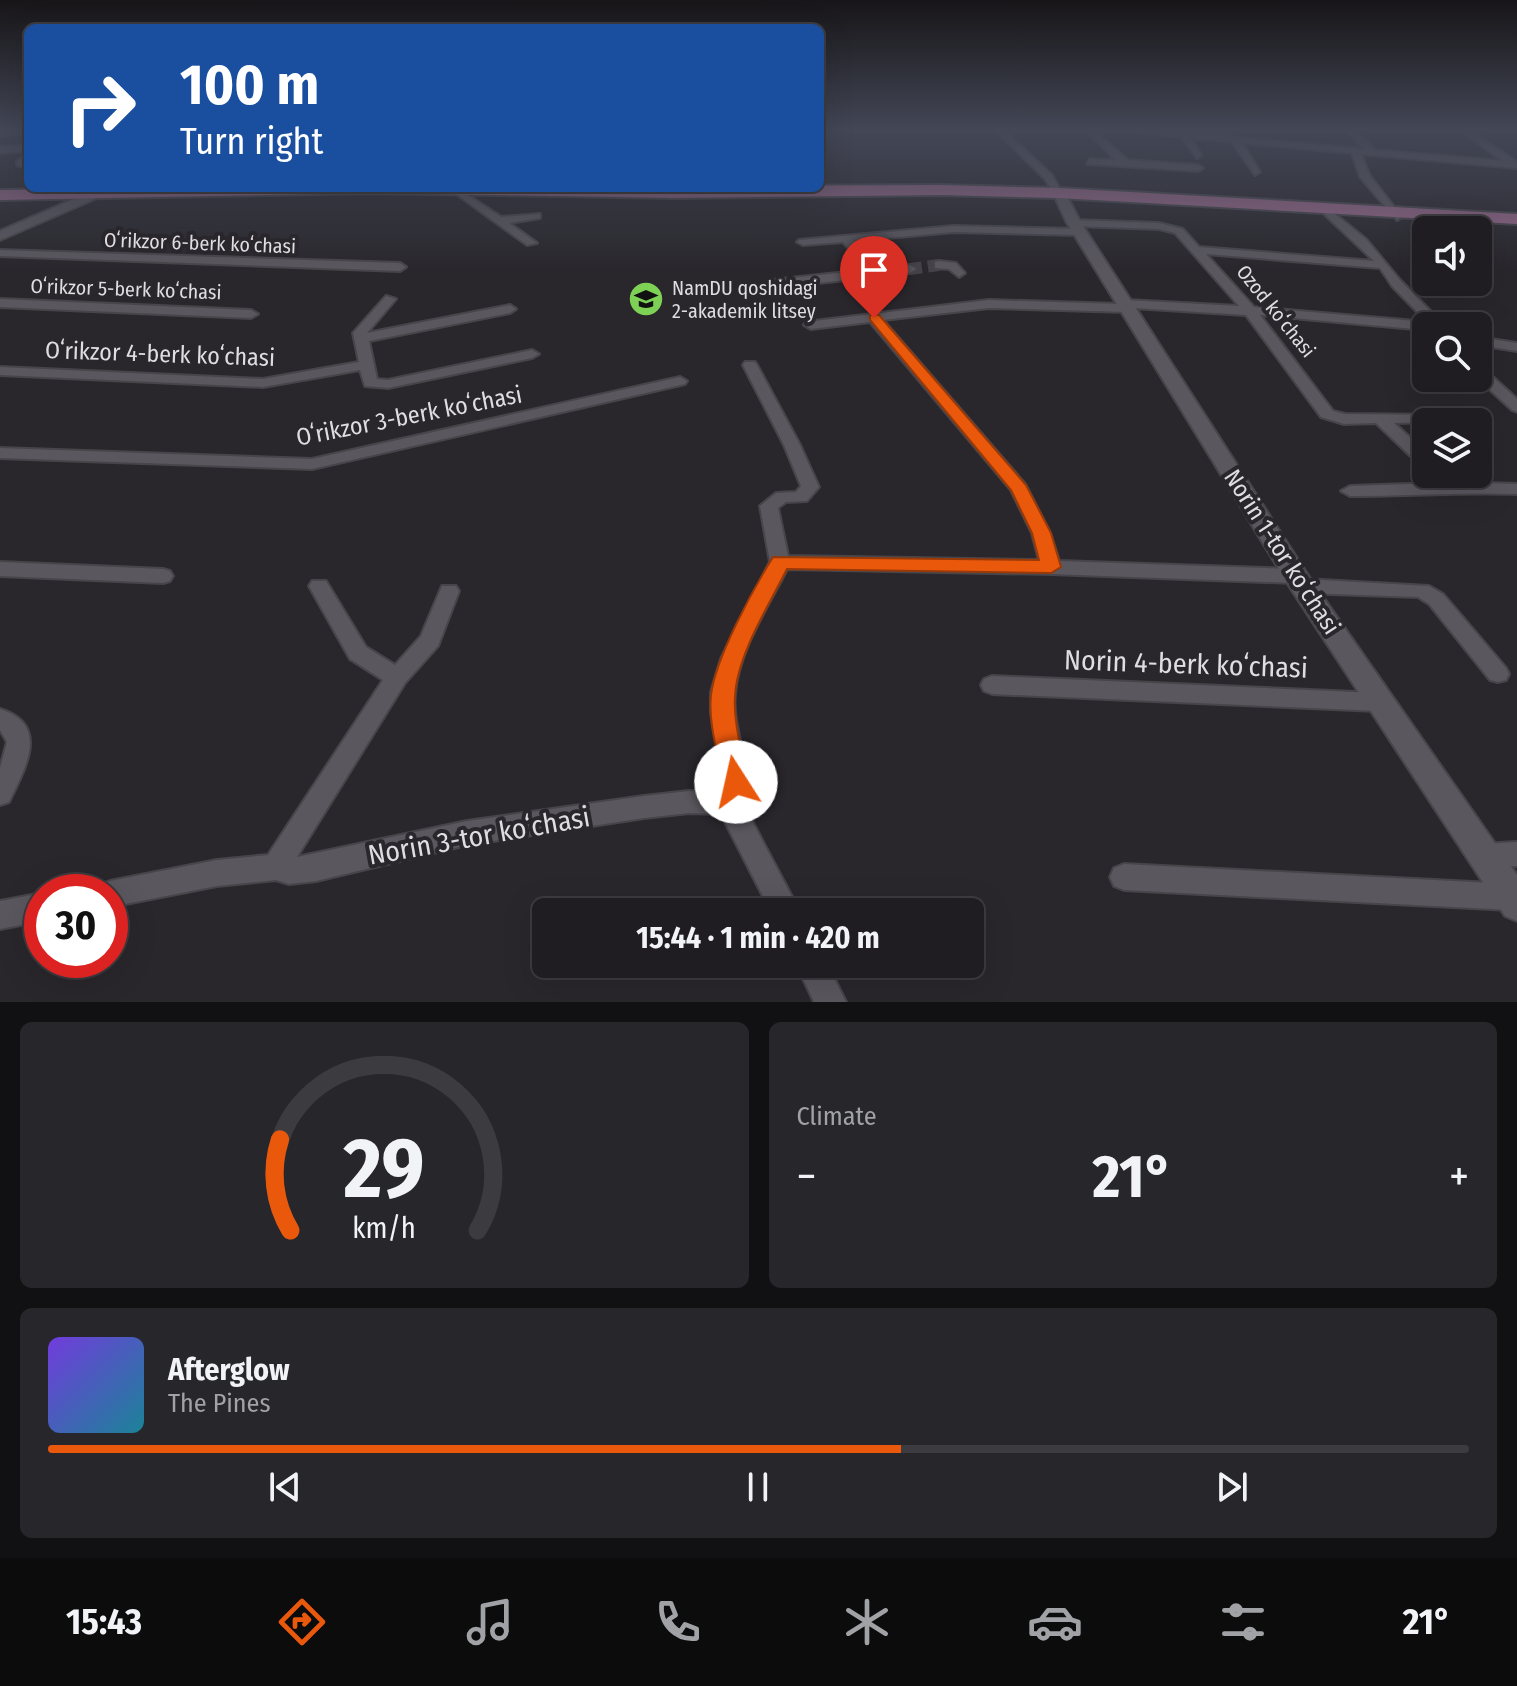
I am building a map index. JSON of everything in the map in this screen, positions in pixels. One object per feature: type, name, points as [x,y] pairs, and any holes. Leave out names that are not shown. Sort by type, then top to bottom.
[{"type":"main road","points":[[824,190],[1059,195],[1517,221]]},
{"type":"main road","points":[[0,195],[183,192]]},
{"type":"main road","points":[[0,236],[92,195]]},
{"type":"street","points":[[1049,177],[1059,195]]},
{"type":"street","points":[[1365,177],[1396,215]]},
{"type":"street","points":[[456,192],[531,243]]},
{"type":"street","name":"Norin 1-tor koʻchasi","points":[[1059,195],[1298,581],[1514,901]]},
{"type":"street","points":[[1327,211],[1384,265],[1396,283],[1424,312]]},
{"type":"street","points":[[498,221],[536,216]]},
{"type":"street","name":"Ozod koʻchasi","points":[[803,242],[945,230],[1169,227],[1179,231],[1250,311],[1327,414],[1339,418],[1412,418]]},
{"type":"street","points":[[846,239],[875,273]]},
{"type":"street","points":[[1196,250],[1384,265]]},
{"type":"street","name":"Oʻrikzor 6-berk koʻchasi","points":[[0,253],[400,267]]},
{"type":"street","points":[[939,265],[952,266],[959,273]]},
{"type":"street","points":[[772,284],[910,269]]},
{"type":"street","points":[[390,299],[361,330],[359,339],[370,383],[379,385],[532,354]]},
{"type":"street","name":"Oʻrikzor 5-berk koʻchasi","points":[[0,303],[251,314]]},
{"type":"street","points":[[811,325],[989,304],[1250,311],[1412,325]]},
{"type":"street","points":[[359,339],[510,309]]},
{"type":"street","points":[[874,318],[1019,488],[1041,533],[1051,567]]},
{"type":"street","points":[[1492,343],[1517,347]]},
{"type":"street","name":"Oʻrikzor 4-berk koʻchasi","points":[[0,371],[263,383],[365,365]]},
{"type":"street","points":[[750,365],[810,487],[801,497],[782,497],[769,506],[780,562],[727,675],[723,713],[736,782],[729,803],[779,898]]},
{"type":"street","name":"Oʻrikzor 3-berk koʻchasi","points":[[0,453],[312,464],[680,381]]},
{"type":"street","points":[[1492,384],[1517,407]]},
{"type":"street","points":[[1380,418],[1412,448]]},
{"type":"street","points":[[1350,491],[1446,488]]},
{"type":"street","points":[[1486,488],[1517,489]]},
{"type":"street","points":[[780,562],[1051,567],[1422,591],[1430,594],[1498,674]]},
{"type":"street","points":[[0,569],[163,576]]},
{"type":"street","points":[[319,586],[358,653],[397,677]]},
{"type":"street","points":[[276,867],[397,677],[430,640],[449,591]]},
{"type":"street","name":"Norin 4-berk koʻchasi","points":[[992,685],[1378,702]]},
{"type":"street","points":[[0,718],[14,725],[20,736],[18,755],[0,794]]},
{"type":"street","name":"Norin 3-tor koʻchasi","points":[[128,890],[217,873],[276,867],[289,871],[316,868],[467,833],[644,807],[689,802],[729,803]]},
{"type":"street","points":[[1482,856],[1517,854]]},
{"type":"street","points":[[1124,877],[1514,901]]},
{"type":"street","points":[[0,915],[24,910]]},
{"type":"street","points":[[818,978],[830,1002]]},
{"type":"tunnel","points":[[910,269],[939,265]]},
{"type":"place","name":"NamDU qoshidagi 2-akademik litsey","points":[[646,299]]},
{"type":"route","points":[[736,782],[723,713],[723,692],[732,659],[780,562],[1051,567],[1041,533],[1019,488],[874,318]]}]
